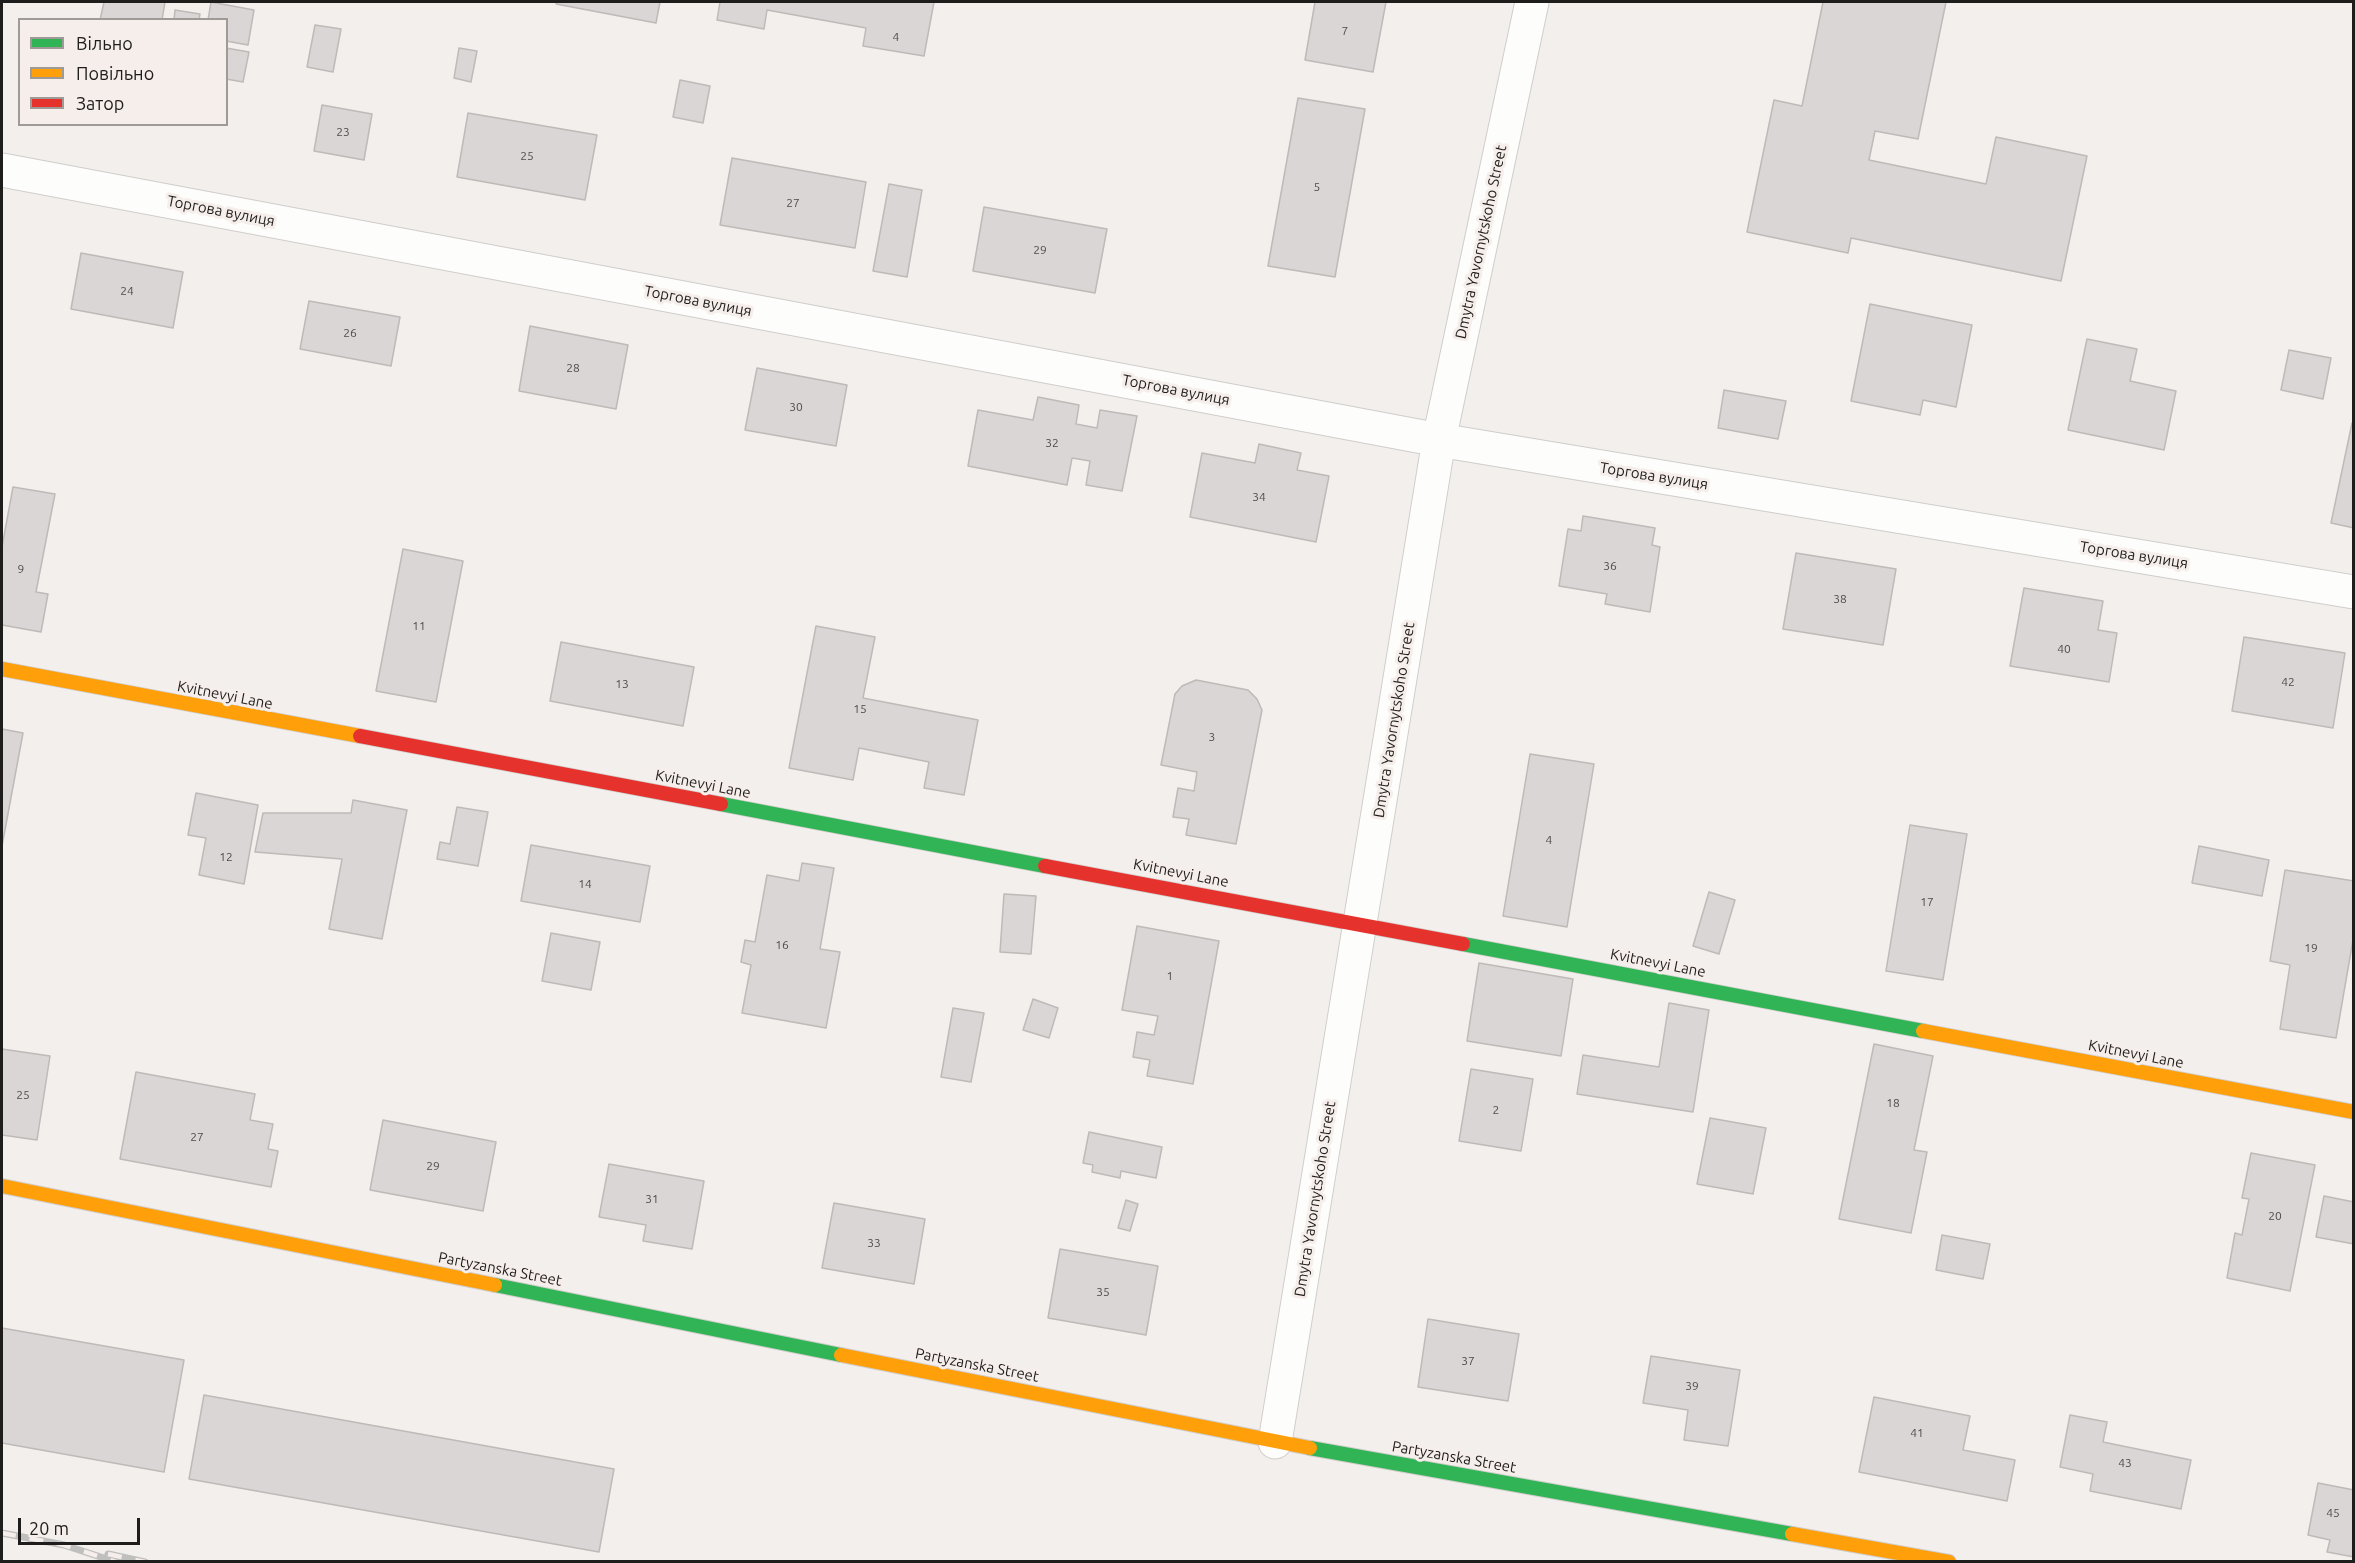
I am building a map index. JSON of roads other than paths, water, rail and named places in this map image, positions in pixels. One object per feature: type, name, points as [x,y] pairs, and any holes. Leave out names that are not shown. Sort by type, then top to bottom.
[{"type":"street","name":"Dmytra Yavornytskoho Street","points":[[1275,1442],[1439,440],[1532,2]]},
{"type":"street","name":"Торгова вулиця","points":[[2,170],[1439,440],[2354,592]]},
{"type":"street","name":"Kvitnevyi Lane","points":[[2,669],[2354,1112]]},
{"type":"street","name":"Partyzanska Street","points":[[2,1186],[1275,1442],[1948,1562]]},
{"type":"railway","points":[[2,1533],[64,1545],[116,1562]]},
{"type":"railway","points":[[108,1554],[145,1562]]}]
